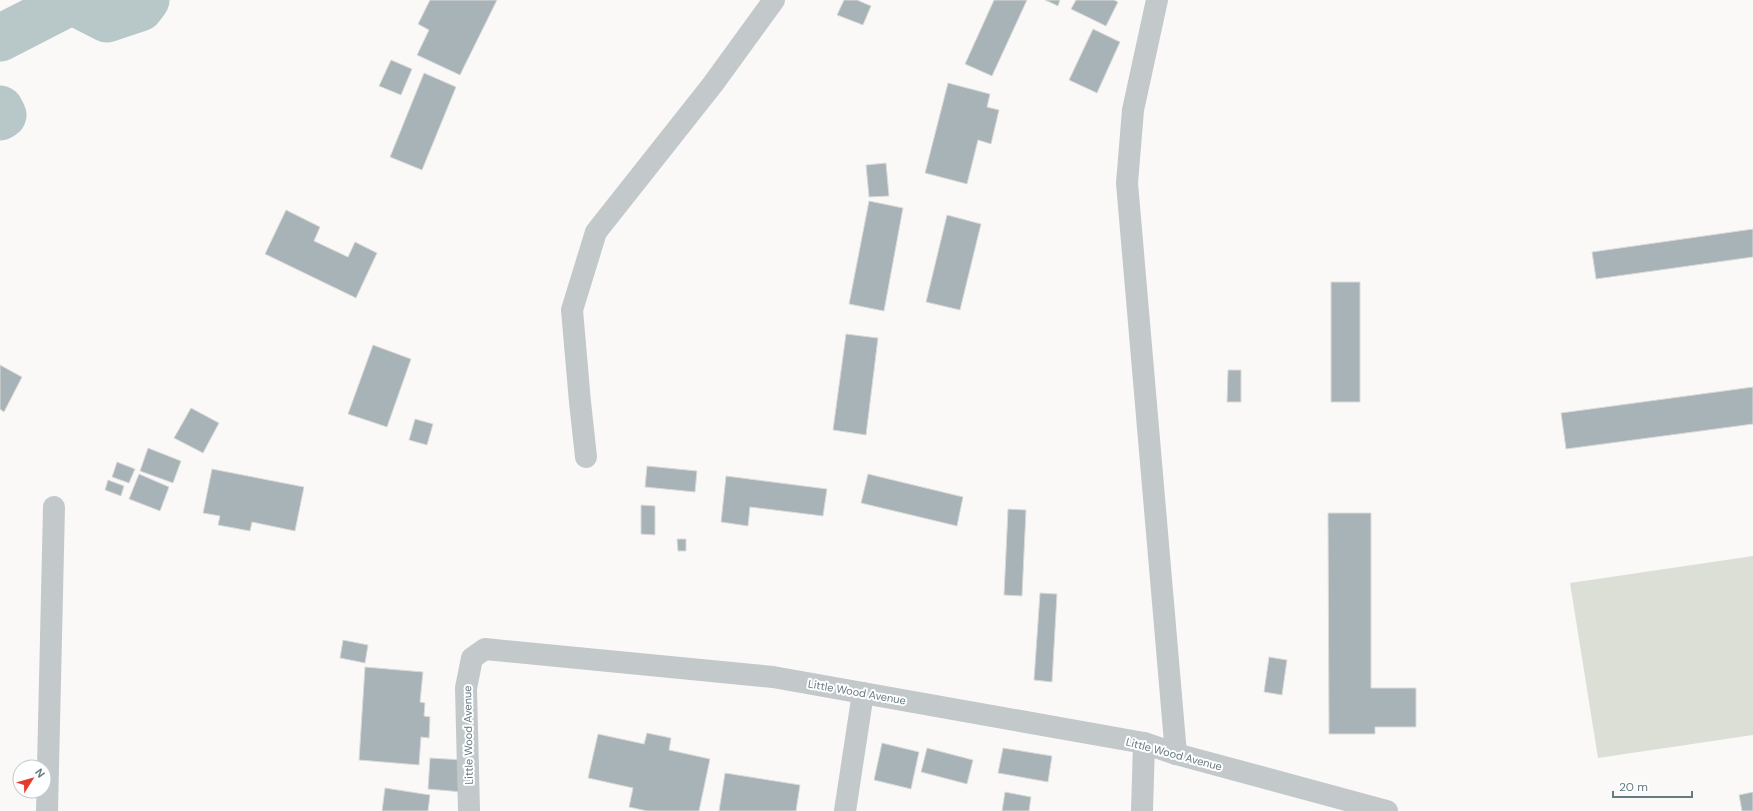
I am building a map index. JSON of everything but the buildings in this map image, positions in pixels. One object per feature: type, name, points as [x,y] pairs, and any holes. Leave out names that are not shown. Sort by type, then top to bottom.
[{"type":"street","points":[[586,457],[572,310],[596,232],[713,84],[774,0]]},
{"type":"street","points":[[1157,0],[1133,110],[1127,183],[1176,754]]},
{"type":"street","points":[[46,811],[54,507]]},
{"type":"street","name":"Little Wood Avenue","points":[[469,811],[466,688],[472,658],[485,649],[773,677],[1144,743],[1176,754],[1387,811]]},
{"type":"street","points":[[845,811],[863,693]]},
{"type":"street","points":[[1142,811],[1144,743]]},
{"type":"shaded area","points":[[1753,556],[1753,735],[1598,758],[1570,583]]},
{"type":"waterway","points":[[0,38],[72,1],[107,19],[140,8],[146,0]]},
{"type":"waterway","points":[[0,109],[3,115],[0,117]]}]
